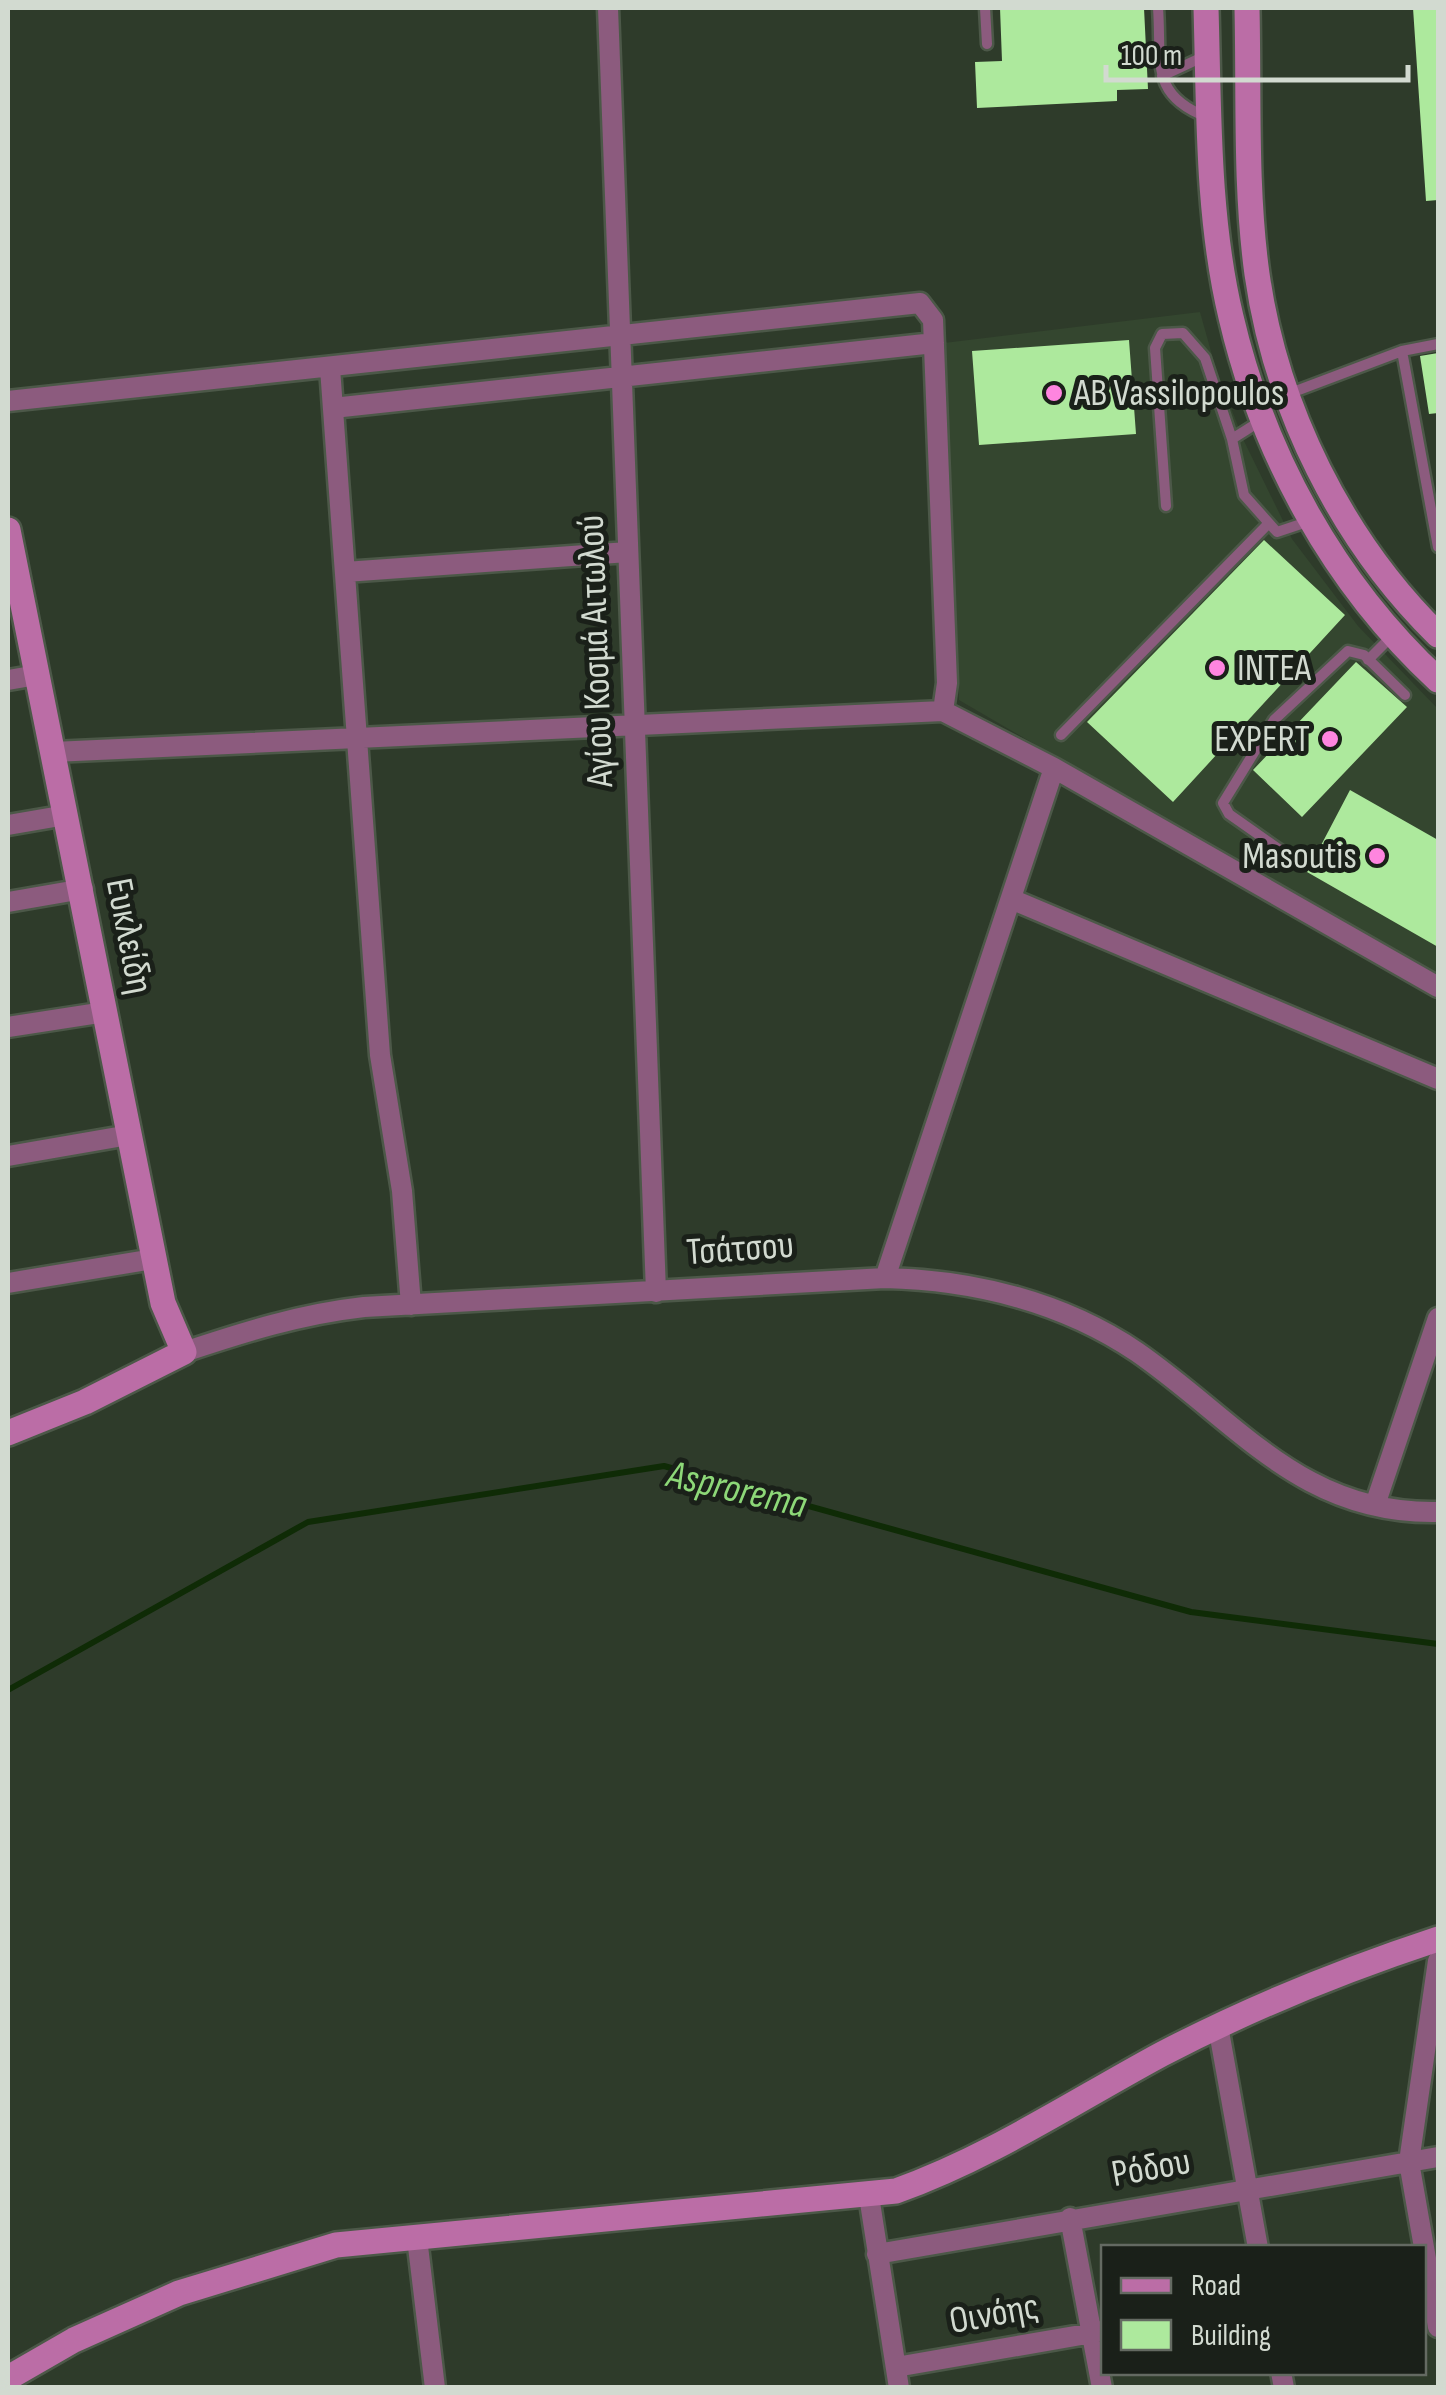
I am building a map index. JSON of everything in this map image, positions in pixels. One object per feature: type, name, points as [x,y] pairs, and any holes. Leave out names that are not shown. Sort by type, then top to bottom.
[{"type":"street","name":"Αγίου Κοσμά Αιτωλού","points":[[608,8],[656,1292]]},
{"type":"street","points":[[1206,8],[1214,197],[1230,314],[1263,419],[1276,454],[1334,559],[1394,634],[1438,680]]},
{"type":"street","points":[[1247,8],[1257,273],[1274,358],[1338,505],[1375,566],[1438,635]]},
{"type":"street","points":[[8,401],[916,302],[931,315],[934,343],[947,683],[943,711]]},
{"type":"street","points":[[332,408],[934,343]]},
{"type":"street","points":[[330,368],[380,1055],[402,1192],[410,1305]]},
{"type":"street","name":"Ευκλείδη","points":[[8,533],[83,889],[153,1259],[170,1327],[184,1352]]},
{"type":"street","points":[[345,572],[628,552]]},
{"type":"street","points":[[8,680],[37,675]]},
{"type":"street","points":[[53,752],[943,711],[1054,768],[1438,988]]},
{"type":"street","points":[[885,1278],[1054,768]]},
{"type":"street","points":[[8,825],[66,815]]},
{"type":"street","points":[[8,902],[83,889]]},
{"type":"street","points":[[1010,899],[1438,1079]]},
{"type":"street","points":[[8,1027],[105,1012]]},
{"type":"street","points":[[8,1156],[129,1135]]},
{"type":"street","points":[[8,1283],[153,1259]]},
{"type":"street","name":"Τσάτσου","points":[[8,1433],[85,1402],[184,1352],[320,1312],[885,1278],[982,1288],[1088,1324],[1153,1364],[1274,1463],[1317,1486],[1375,1505],[1438,1512]]},
{"type":"street","points":[[1375,1505],[1438,1318]]},
{"type":"street","points":[[8,2378],[133,2312],[215,2281],[336,2245],[896,2191],[982,2157],[1218,2026],[1372,1961],[1438,1939]]},
{"type":"street","points":[[1424,2245],[1409,2162],[1438,1961]]},
{"type":"street","points":[[1218,2026],[1258,2245]]},
{"type":"street","name":"Ρόδου","points":[[877,2254],[1438,2157]]},
{"type":"street","points":[[870,2196],[898,2377]]},
{"type":"street","points":[[1070,2218],[1097,2332],[1102,2388]]},
{"type":"street","points":[[417,2238],[434,2388]]},
{"type":"street","points":[[1426,2254],[1438,2327]]},
{"type":"street","name":"Οινόης","points":[[898,2377],[1097,2332]]},
{"type":"lane","points":[[985,8],[987,44]]},
{"type":"lane","points":[[1158,8],[1162,76],[1174,102],[1210,118]]},
{"type":"lane","points":[[1162,76],[1208,55]]},
{"type":"lane","points":[[1166,506],[1155,348],[1162,334],[1183,333],[1205,358],[1232,439],[1244,494],[1268,524],[1282,532],[1312,520]]},
{"type":"lane","points":[[1288,394],[1402,352],[1438,344]]},
{"type":"lane","points":[[1402,352],[1438,547]]},
{"type":"lane","points":[[1232,439],[1263,419]]},
{"type":"lane","points":[[1061,735],[1268,524]]},
{"type":"lane","points":[[1368,660],[1394,634]]},
{"type":"lane","points":[[1283,852],[1229,814],[1224,798],[1274,720],[1342,654],[1353,650],[1406,695]]},
{"type":"shaded area","points":[[1200,312],[1217,373],[1244,441],[1292,539],[1358,626],[1438,709],[1438,980],[959,700],[944,343]]},
{"type":"building","points":[[1000,8],[1144,8],[1148,89],[1117,90],[1117,101],[977,108],[975,62],[1002,61]]},
{"type":"building","points":[[1413,8],[1438,8],[1438,200],[1426,201]]},
{"type":"building","name":"AB Vassilopoulos","points":[[1129,340],[1136,434],[979,445],[972,351]]},
{"type":"building","points":[[1438,353],[1438,413],[1429,414],[1420,356]]},
{"type":"building","name":"INTEA","points":[[1264,540],[1345,615],[1173,802],[1087,722]]},
{"type":"building","name":"EXPERT","points":[[1356,662],[1407,707],[1302,817],[1253,770]]},
{"type":"building","name":"Masoutis","points":[[1350,790],[1438,840],[1438,947],[1307,872]]},
{"type":"waterway","name":"Asprorema","points":[[8,1690],[308,1522],[664,1466],[1191,1612],[1438,1644]]},
{"type":"place","name":"AB Vassilopoulos","points":[[1054,393]]},
{"type":"place","name":"INTEA","points":[[1217,668]]},
{"type":"place","name":"EXPERT","points":[[1330,739]]},
{"type":"place","name":"Masoutis","points":[[1377,856]]}]
